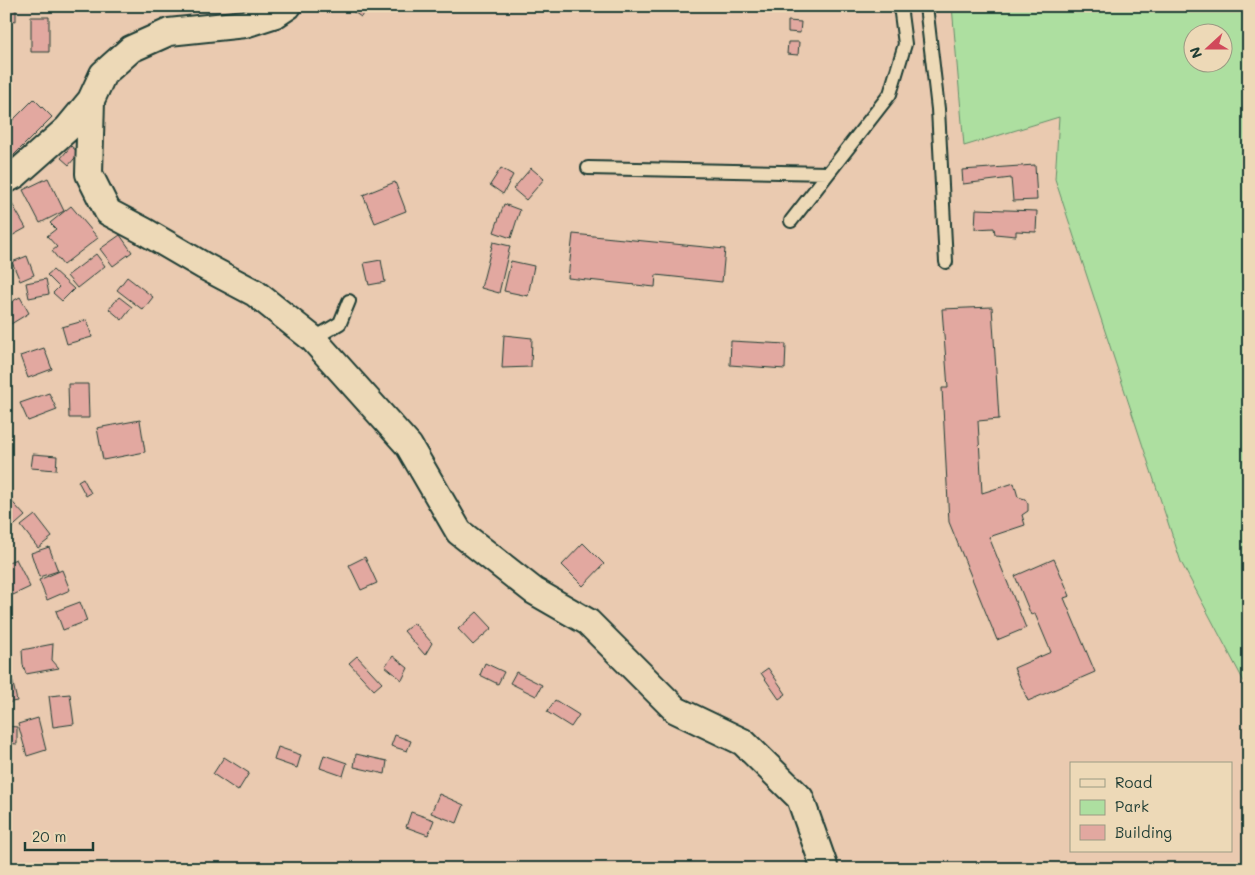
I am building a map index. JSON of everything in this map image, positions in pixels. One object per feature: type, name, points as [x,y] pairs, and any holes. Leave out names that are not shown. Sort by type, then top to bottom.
[{"type":"street","points":[[6,180],[15,175],[67,129],[91,100],[103,74],[130,48],[170,32],[245,24],[276,14],[288,6]]},
{"type":"street","points":[[91,100],[88,174],[108,212],[255,293],[313,339],[409,446],[459,532],[534,591],[588,622],[676,710],[743,742],[800,798],[824,869]]},
{"type":"lane","points":[[791,221],[890,94],[905,44],[900,6]]},
{"type":"lane","points":[[926,6],[938,109],[946,262]]},
{"type":"lane","points":[[588,168],[828,173]]},
{"type":"lane","points":[[313,339],[340,323],[349,301]]},
{"type":"green space","points":[[952,6],[1249,6],[1249,691],[1181,562],[1055,179],[1059,117],[964,146]]},
{"type":"building","points":[[6,6],[16,6],[16,21],[6,20]]},
{"type":"building","points":[[345,6],[368,6],[361,17]]},
{"type":"building","points":[[31,17],[49,17],[49,52],[31,52]]},
{"type":"building","points":[[788,21],[801,22],[800,33],[788,32]]},
{"type":"building","points":[[788,42],[799,42],[798,55],[787,54]]},
{"type":"building","points":[[34,99],[52,117],[12,157],[6,151],[6,117],[11,122]]},
{"type":"building","points":[[71,146],[79,153],[69,165],[61,158]]},
{"type":"building","points":[[1035,165],[1037,200],[1013,201],[1011,178],[963,184],[962,170]]},
{"type":"building","points":[[501,168],[513,175],[503,194],[490,185]]},
{"type":"building","points":[[531,168],[544,179],[526,200],[513,189]]},
{"type":"building","points":[[48,178],[64,211],[40,223],[23,190]]},
{"type":"building","points":[[395,182],[406,211],[375,223],[363,195]]},
{"type":"building","points":[[11,202],[26,228],[6,239],[6,205]]},
{"type":"building","points":[[504,204],[520,210],[511,238],[494,232]]},
{"type":"building","points":[[71,206],[98,238],[63,265],[52,251],[57,247],[47,236],[56,229],[50,223]]},
{"type":"building","points":[[976,209],[1037,211],[1036,232],[1016,231],[1016,236],[995,234],[994,228],[975,229]]},
{"type":"building","points":[[573,234],[725,249],[722,282],[656,275],[655,287],[568,278]]},
{"type":"building","points":[[120,235],[132,252],[113,266],[100,249]]},
{"type":"building","points":[[493,242],[510,246],[499,293],[481,288]]},
{"type":"building","points":[[96,254],[105,266],[77,288],[67,276]]},
{"type":"building","points":[[27,256],[34,275],[20,281],[12,262]]},
{"type":"building","points":[[381,260],[385,282],[369,285],[364,263]]},
{"type":"building","points":[[511,261],[534,266],[528,296],[504,291]]},
{"type":"building","points":[[53,270],[74,289],[62,301],[53,293],[59,287],[47,275]]},
{"type":"building","points":[[127,277],[153,297],[143,310],[117,290]]},
{"type":"building","points":[[46,279],[49,294],[29,298],[26,283]]},
{"type":"building","points":[[20,297],[29,313],[6,327],[6,305]]},
{"type":"building","points":[[119,297],[132,307],[122,320],[109,309]]},
{"type":"building","points":[[992,307],[999,419],[978,421],[982,493],[1014,483],[1018,497],[1025,499],[1028,504],[1028,511],[1022,515],[1025,525],[989,537],[1026,628],[997,640],[949,522],[942,388],[948,388],[942,309]]},
{"type":"building","points":[[87,320],[92,337],[67,344],[62,327]]},
{"type":"building","points":[[504,335],[532,338],[531,367],[502,368]]},
{"type":"building","points":[[731,341],[786,344],[785,369],[730,365]]},
{"type":"building","points":[[44,348],[52,369],[28,378],[20,356]]},
{"type":"building","points":[[68,384],[88,384],[89,418],[69,418]]},
{"type":"building","points":[[49,393],[57,410],[28,421],[20,403]]},
{"type":"building","points":[[140,420],[145,452],[103,460],[97,428]]},
{"type":"building","points":[[33,454],[57,456],[56,470],[31,468]]},
{"type":"building","points":[[83,478],[91,493],[86,496],[78,481]]},
{"type":"building","points":[[6,495],[25,516],[6,533]]},
{"type":"building","points":[[35,515],[52,537],[38,548],[21,526]]},
{"type":"building","points":[[583,543],[604,564],[583,586],[562,565]]},
{"type":"building","points":[[49,547],[58,571],[39,577],[31,553]]},
{"type":"building","points":[[365,557],[377,583],[361,590],[349,565]]},
{"type":"building","points":[[16,559],[30,587],[13,595],[6,582],[6,563]]},
{"type":"building","points":[[1054,559],[1070,596],[1064,598],[1095,672],[1028,701],[1014,668],[1051,652],[1035,614],[1031,615],[1015,576]]},
{"type":"building","points":[[62,570],[70,590],[47,600],[39,580]]},
{"type":"building","points":[[80,602],[87,621],[63,630],[56,611]]},
{"type":"building","points":[[477,612],[492,628],[473,645],[458,629]]},
{"type":"building","points":[[414,623],[432,643],[425,655],[404,631]]},
{"type":"building","points":[[53,644],[52,660],[59,668],[26,674],[22,650]]},
{"type":"building","points":[[357,656],[382,683],[374,690],[349,663]]},
{"type":"building","points":[[393,656],[408,668],[402,680],[385,666]]},
{"type":"building","points":[[485,663],[504,672],[498,684],[480,675]]},
{"type":"building","points":[[768,668],[786,694],[779,699],[761,673]]},
{"type":"building","points":[[10,670],[17,701],[6,703],[6,671]]},
{"type":"building","points":[[516,672],[542,685],[536,696],[510,683]]},
{"type":"building","points":[[70,694],[74,724],[53,727],[49,696]]},
{"type":"building","points":[[555,700],[579,715],[571,727],[547,712]]},
{"type":"building","points":[[38,718],[46,750],[27,756],[18,724]]},
{"type":"building","points":[[6,726],[17,727],[17,744],[6,743]]},
{"type":"building","points":[[395,735],[411,741],[407,751],[391,746]]},
{"type":"building","points":[[278,747],[301,755],[297,768],[274,760]]},
{"type":"building","points":[[356,754],[387,761],[385,774],[354,767]]},
{"type":"building","points":[[324,755],[347,763],[343,776],[320,768]]},
{"type":"building","points":[[224,757],[249,773],[238,791],[213,774]]},
{"type":"building","points":[[439,794],[464,805],[457,823],[431,813]]},
{"type":"building","points":[[411,812],[434,820],[428,835],[406,827]]}]
